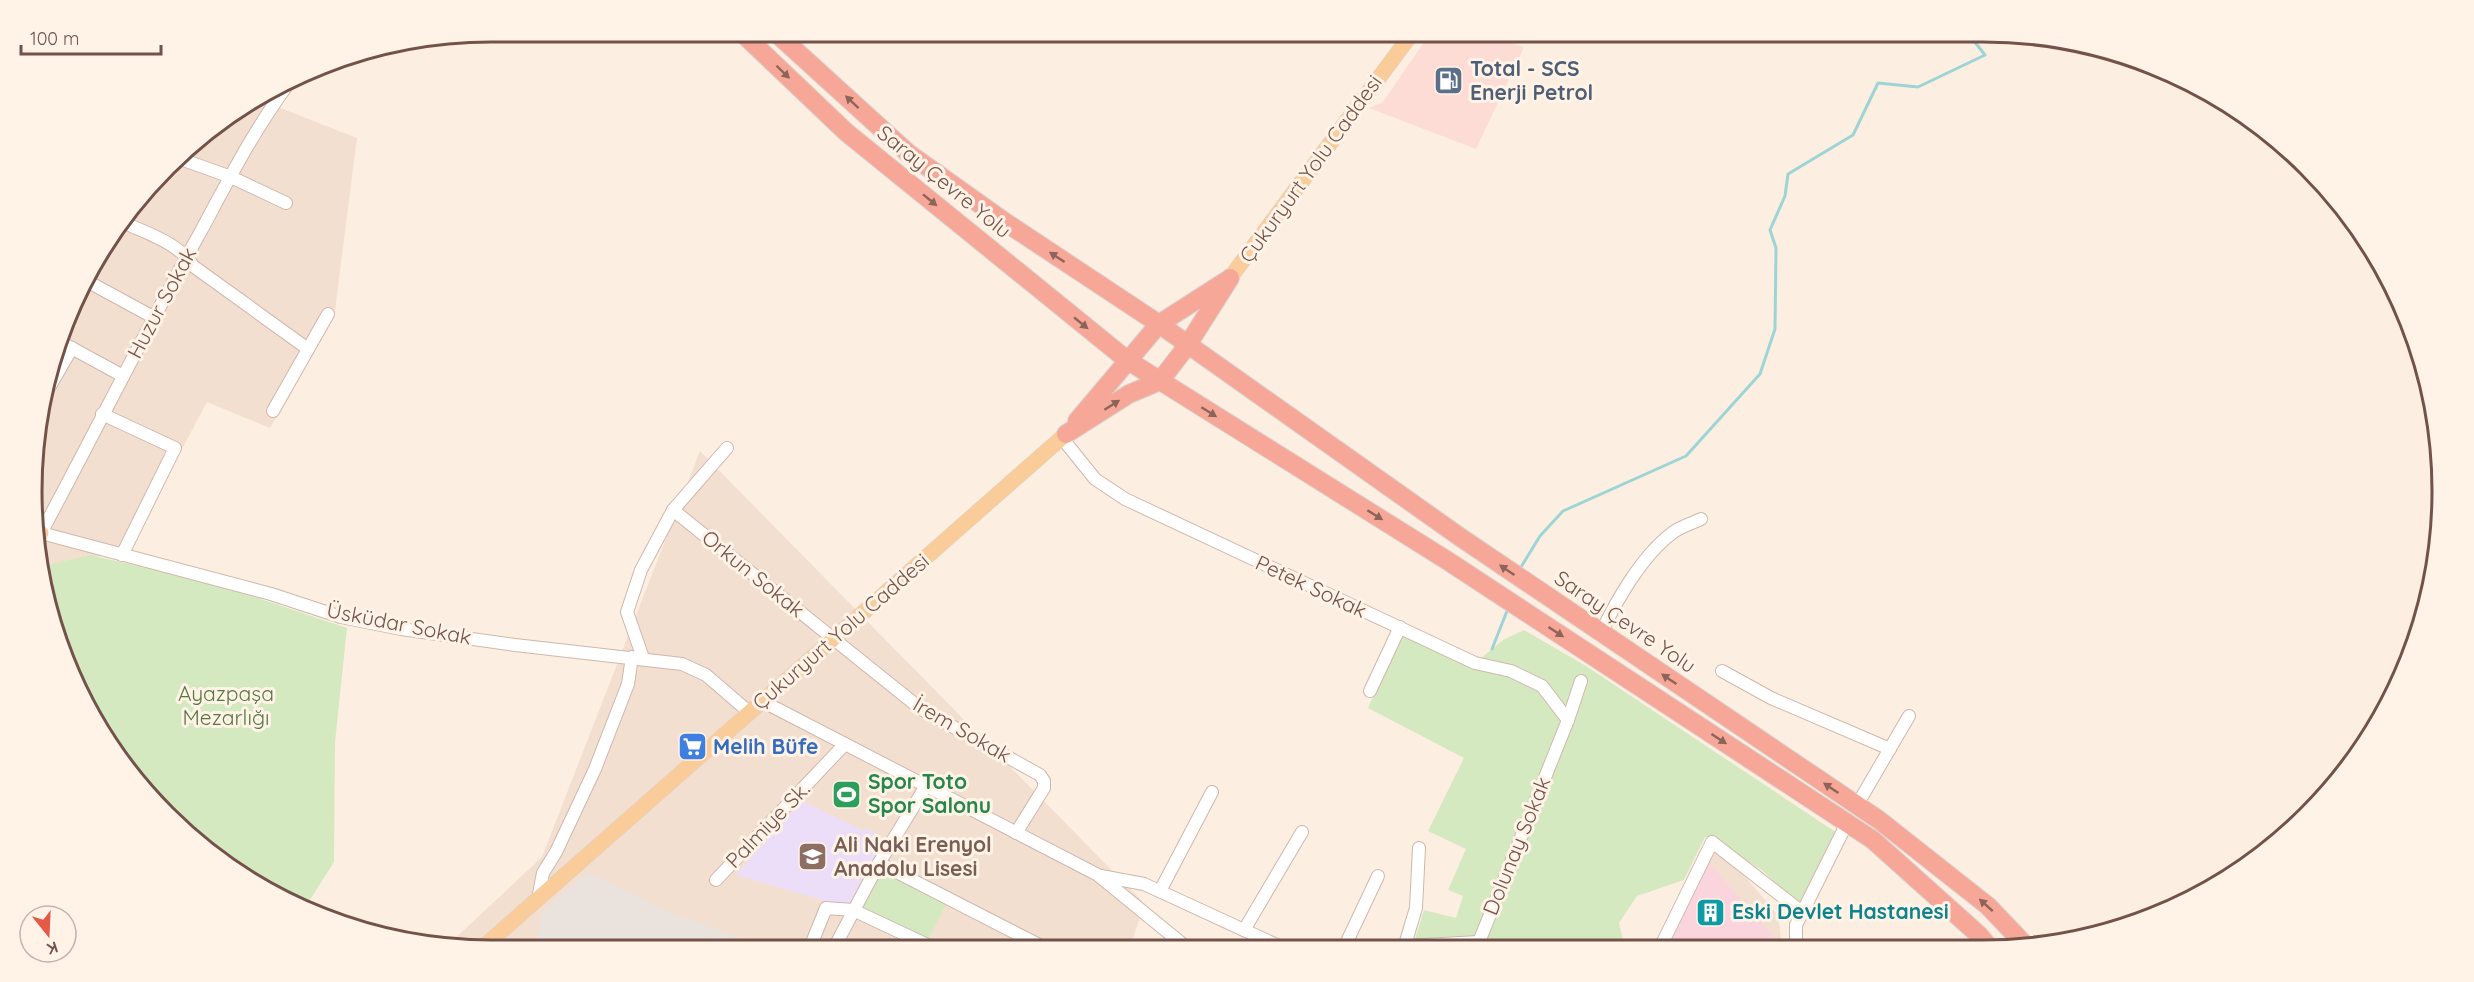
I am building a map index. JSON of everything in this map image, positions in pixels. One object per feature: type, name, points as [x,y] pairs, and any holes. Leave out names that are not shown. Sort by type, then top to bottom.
[{"type":"highway","name":"Saray Çevre Yolu","points":[[752,42],[846,132],[1126,360],[1160,381]]},
{"type":"highway","name":"Saray Çevre Yolu","points":[[786,42],[908,153],[1005,222],[1159,324],[1460,537],[1857,805],[1988,906],[2019,938]]},
{"type":"highway","points":[[1064,436],[1126,360],[1159,324],[1230,278]]},
{"type":"highway","points":[[1064,436],[1129,394],[1160,381],[1187,346],[1230,278]]},
{"type":"highway","points":[[1160,381],[1448,561],[1873,840],[1983,940]]},
{"type":"main road","name":"Çukuryurt Yolu Caddesi","points":[[1230,278],[1406,42]]},
{"type":"main road","name":"Çukuryurt Yolu Caddesi","points":[[491,940],[1064,436]]},
{"type":"street","name":"Huzur Sokak","points":[[43,522],[153,316],[254,134],[282,93]]},
{"type":"street","points":[[187,161],[231,177],[286,203]]},
{"type":"street","points":[[130,225],[187,256],[193,266],[308,349]]},
{"type":"street","points":[[92,284],[153,316]]},
{"type":"street","points":[[273,411],[328,314]]},
{"type":"street","points":[[67,345],[123,376]]},
{"type":"street","points":[[58,372],[72,348]]},
{"type":"street","points":[[102,414],[175,448],[122,555]]},
{"type":"street","name":"Petek Sokak","points":[[1064,436],[1095,479],[1125,499],[1475,663],[1510,671],[1542,686],[1568,720]]},
{"type":"street","points":[[538,899],[543,873],[556,852],[595,769],[637,658],[627,612],[641,570],[673,510],[727,448]]},
{"type":"street","name":"Orkun Sokak","points":[[673,510],[834,638]]},
{"type":"street","points":[[1601,633],[1618,598],[1653,552],[1671,533],[1701,519]]},
{"type":"street","name":"Üsküdar Sokak","points":[[44,527],[122,555],[272,594],[341,616],[401,629],[682,664],[706,675],[749,712]]},
{"type":"street","points":[[1370,692],[1400,627]]},
{"type":"street","name":"İrem Sokak","points":[[834,638],[921,709],[1040,775],[1044,781],[1044,788],[1016,833]]},
{"type":"street","points":[[1722,671],[1771,698],[1890,749]]},
{"type":"street","name":"Dolunay Sokak","points":[[1480,940],[1568,720],[1581,681]]},
{"type":"street","points":[[762,700],[1098,875],[1177,940]]},
{"type":"street","points":[[1857,805],[1910,716]]},
{"type":"street","name":"Palmiye Sk.","points":[[716,880],[845,744]]},
{"type":"street","points":[[838,940],[879,863],[926,786]]},
{"type":"street","points":[[1160,891],[1212,792]]},
{"type":"street","points":[[1796,940],[1796,925],[1847,823]]},
{"type":"street","points":[[1244,930],[1302,832]]},
{"type":"street","points":[[1664,940],[1712,842],[1802,912]]},
{"type":"street","points":[[1406,940],[1416,908],[1419,848]]},
{"type":"street","points":[[879,863],[1029,940]]},
{"type":"street","points":[[1098,875],[1144,884],[1266,940]]},
{"type":"street","points":[[1348,940],[1378,876]]},
{"type":"street","points":[[812,940],[826,908],[853,910],[917,940]]},
{"type":"shaded area","points":[[1424,42],[1507,42],[1524,47],[1476,149],[1369,108],[1383,102]]},
{"type":"shaded area","points":[[266,102],[357,138],[334,318],[270,428],[207,402],[128,551],[49,566],[43,520],[43,462],[46,432],[57,375],[76,319],[102,266],[153,195],[195,153]]},
{"type":"shaded area","points":[[700,451],[1145,904],[1132,940],[455,938],[542,857]]},
{"type":"shaded area","name":"Ali Naki Erenyol Anadolu Lisesi","points":[[802,801],[864,831],[866,828],[884,839],[847,907],[736,875]]},
{"type":"shaded area","points":[[1710,836],[1778,915],[1781,940],[1659,940]]},
{"type":"shaded area","points":[[1708,862],[1776,940],[1672,940]]},
{"type":"shaded area","points":[[587,872],[671,913],[746,940],[536,940],[542,912]]},
{"type":"green space","name":"Ayazpaşa Mezarlığı","points":[[90,555],[216,584],[347,628],[335,742],[334,862],[309,901],[266,880],[195,829],[153,787],[135,764],[102,715],[76,663],[57,607],[49,565]]},
{"type":"green space","points":[[1524,630],[1586,666],[1837,833],[1800,906],[1763,871],[1710,837],[1705,837],[1684,880],[1637,896],[1619,923],[1623,940],[1415,939],[1424,910],[1456,918],[1463,896],[1448,890],[1466,849],[1428,831],[1464,758],[1368,708],[1399,638],[1406,636],[1480,659],[1503,640]]},
{"type":"green space","points":[[883,870],[948,901],[928,940],[861,909]]},
{"type":"waterway","points":[[1521,567],[1540,536],[1563,511],[1686,456],[1760,374],[1775,329],[1776,248],[1770,230],[1785,196],[1788,174],[1853,135],[1878,83],[1918,87],[1985,55],[1975,42]]},
{"type":"waterway","points":[[1492,649],[1507,611]]},
{"type":"place","name":"Total - SCS Enerji Petrol","points":[[1449,81]]},
{"type":"place","name":"Melih Büfe","points":[[692,747]]},
{"type":"place","name":"Spor Toto Spor Salonu","points":[[847,794]]},
{"type":"place","name":"Ali Naki Erenyol Anadolu Lisesi","points":[[813,857]]},
{"type":"place","name":"Eski Devlet Hastanesi","points":[[1711,912]]}]
